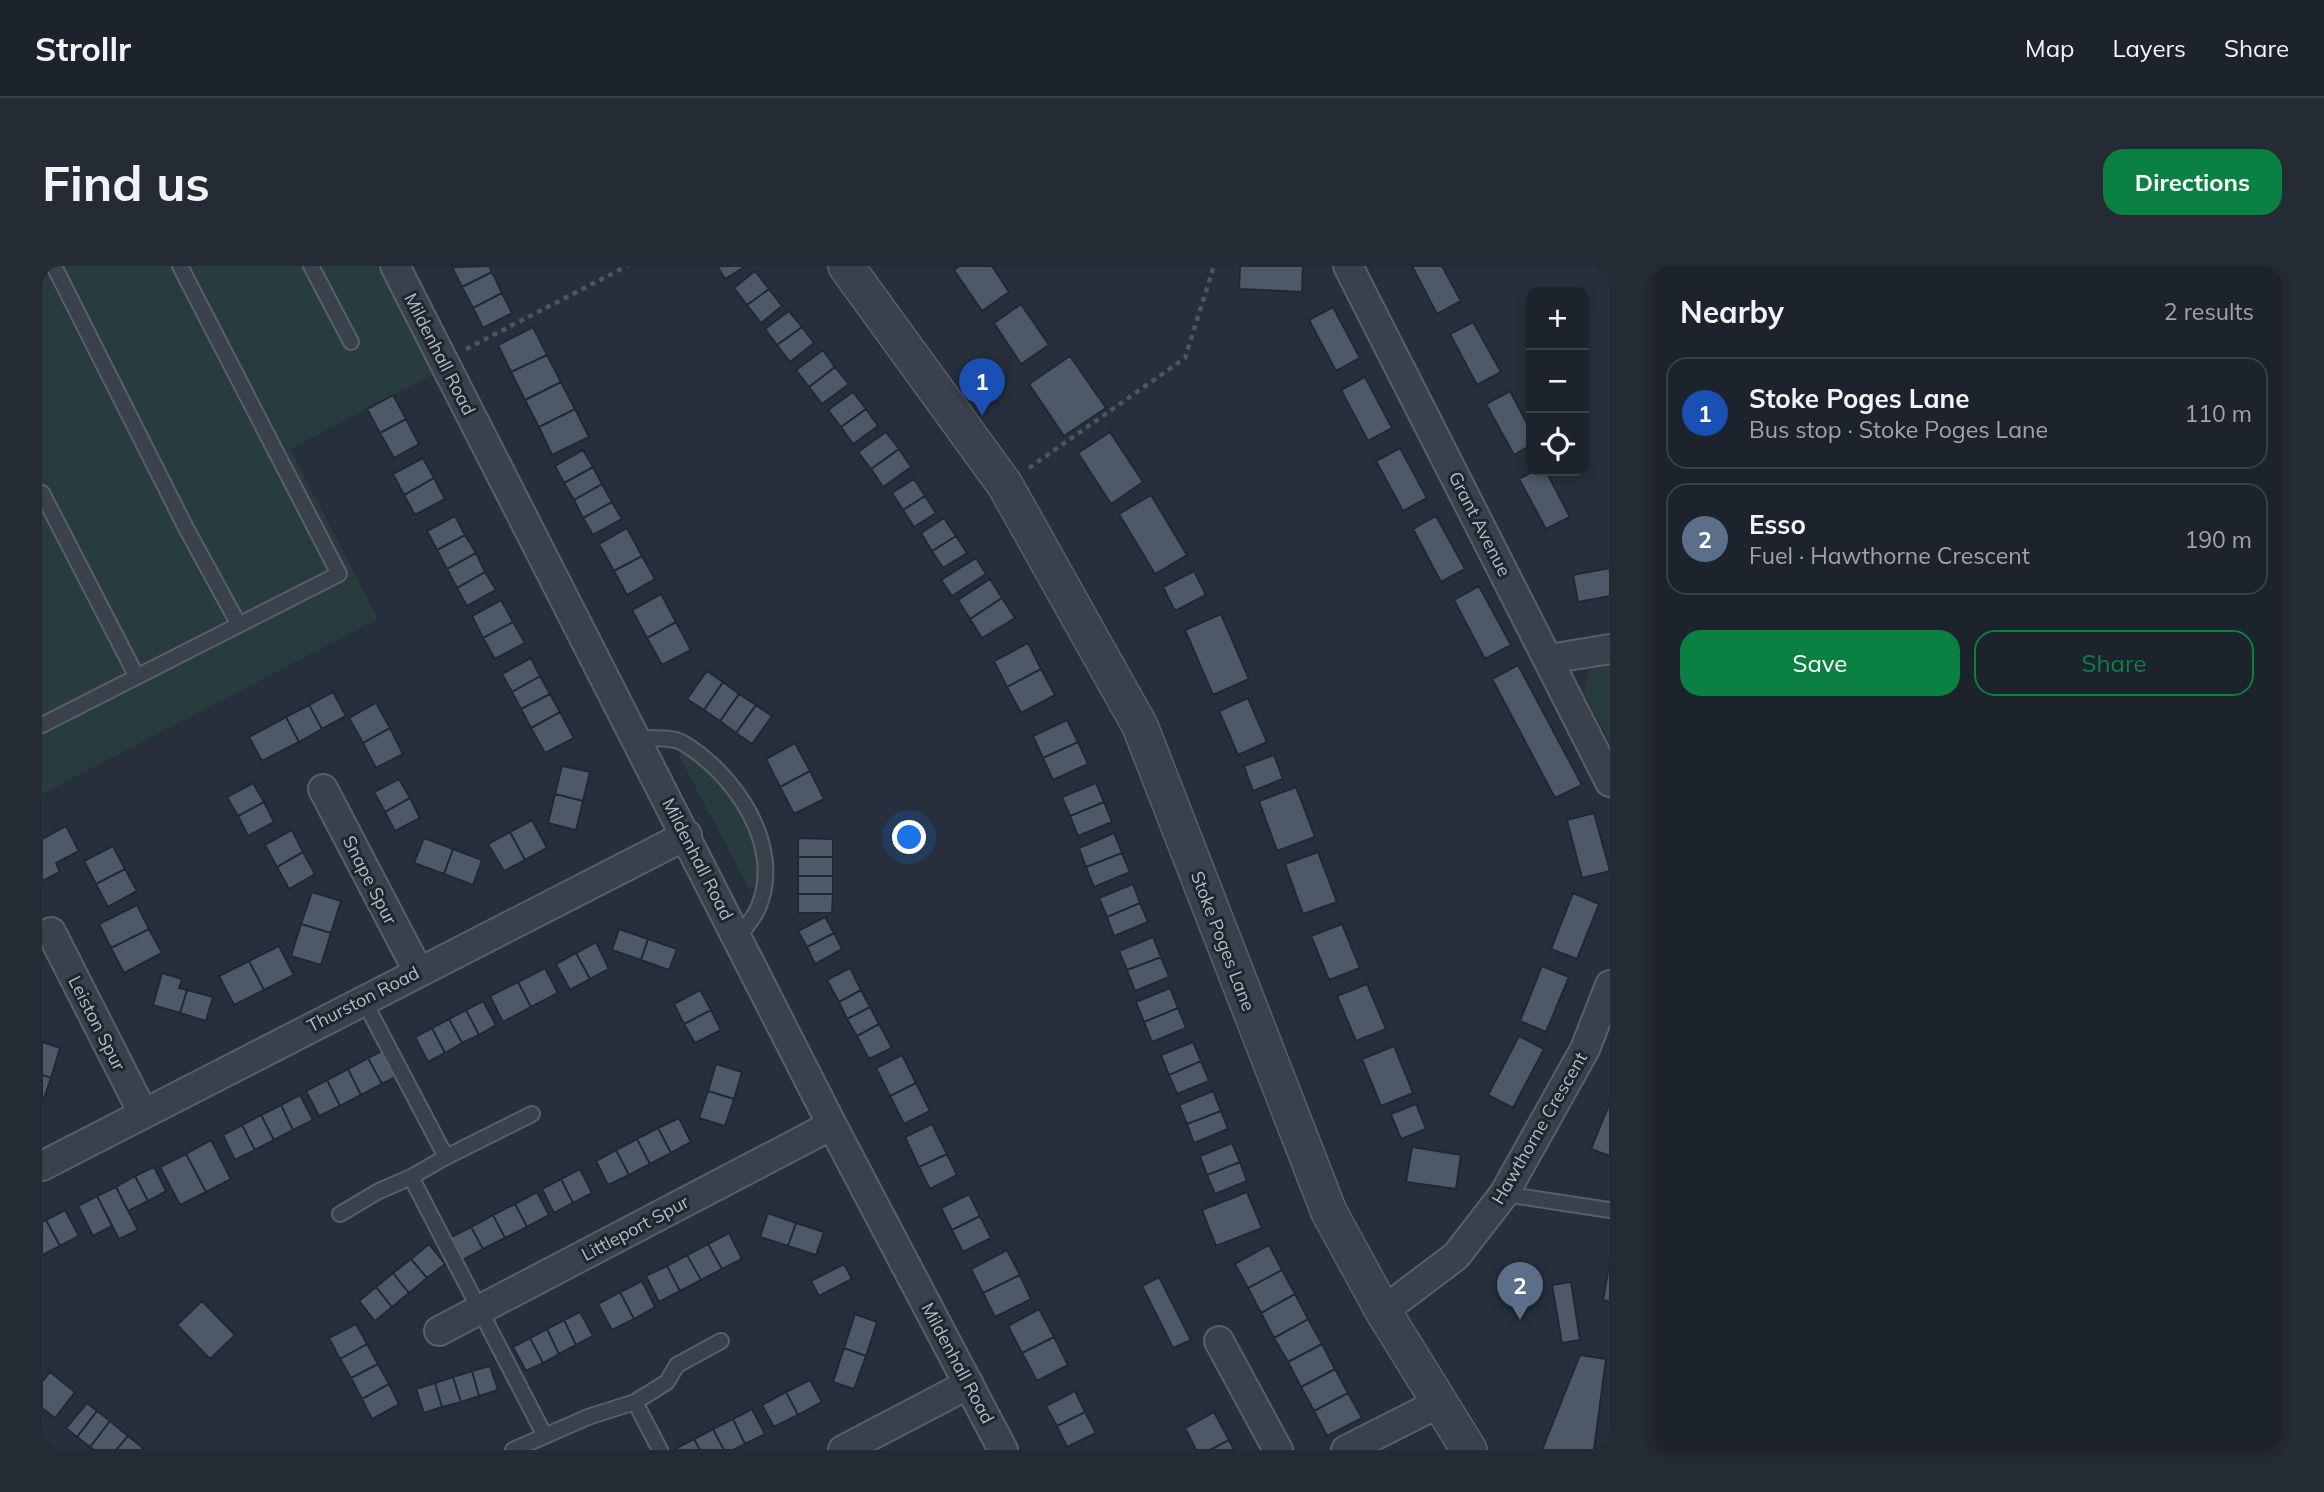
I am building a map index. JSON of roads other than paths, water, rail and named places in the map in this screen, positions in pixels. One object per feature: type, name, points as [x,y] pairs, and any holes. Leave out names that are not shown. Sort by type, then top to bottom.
[{"type":"street","name":"Mildenhall Road","points":[[395,266],[687,835],[832,1125],[1003,1450]]},
{"type":"street","name":"Stoke Poges Lane","points":[[846,266],[1005,485],[1140,726],[1329,1213],[1382,1311],[1469,1450]]},
{"type":"street","name":"Grant Avenue","points":[[1348,266],[1610,782]]},
{"type":"street","points":[[1549,659],[1610,649]]},
{"type":"street","name":"Snape Spur","points":[[323,789],[418,971]]},
{"type":"street","name":"Thurston Road","points":[[42,1166],[687,835]]},
{"type":"street","name":"Leiston Spur","points":[[51,932],[143,1114]]},
{"type":"street","name":"Hawthorne Crescent","points":[[1382,1311],[1457,1256],[1504,1194],[1585,1049],[1610,985]]},
{"type":"street","name":"Littleport Spur","points":[[439,1331],[832,1125]]},
{"type":"street","points":[[1219,1342],[1230,1380],[1278,1450]]},
{"type":"street","points":[[843,1450],[969,1384]]},
{"type":"street","points":[[1346,1450],[1438,1403]]},
{"type":"lane","points":[[54,266],[186,528],[239,625]]},
{"type":"lane","points":[[42,725],[339,574],[180,266]]},
{"type":"lane","points":[[311,266],[351,342]]},
{"type":"lane","points":[[42,493],[137,677]]},
{"type":"lane","points":[[635,738],[681,741],[721,775],[758,825],[766,872],[759,907],[738,937]]},
{"type":"lane","points":[[363,999],[446,1157]]},
{"type":"lane","points":[[340,1214],[379,1191],[532,1114]]},
{"type":"lane","points":[[411,1177],[545,1436]]},
{"type":"lane","points":[[1504,1194],[1610,1210]]},
{"type":"lane","points":[[513,1450],[588,1417],[635,1402],[667,1382],[677,1365],[721,1341]]},
{"type":"lane","points":[[635,1402],[660,1450]]},
{"type":"place","name":"Stoke Poges Lane","points":[[982,416]]},
{"type":"place","name":"Esso","points":[[1520,1320]]}]
